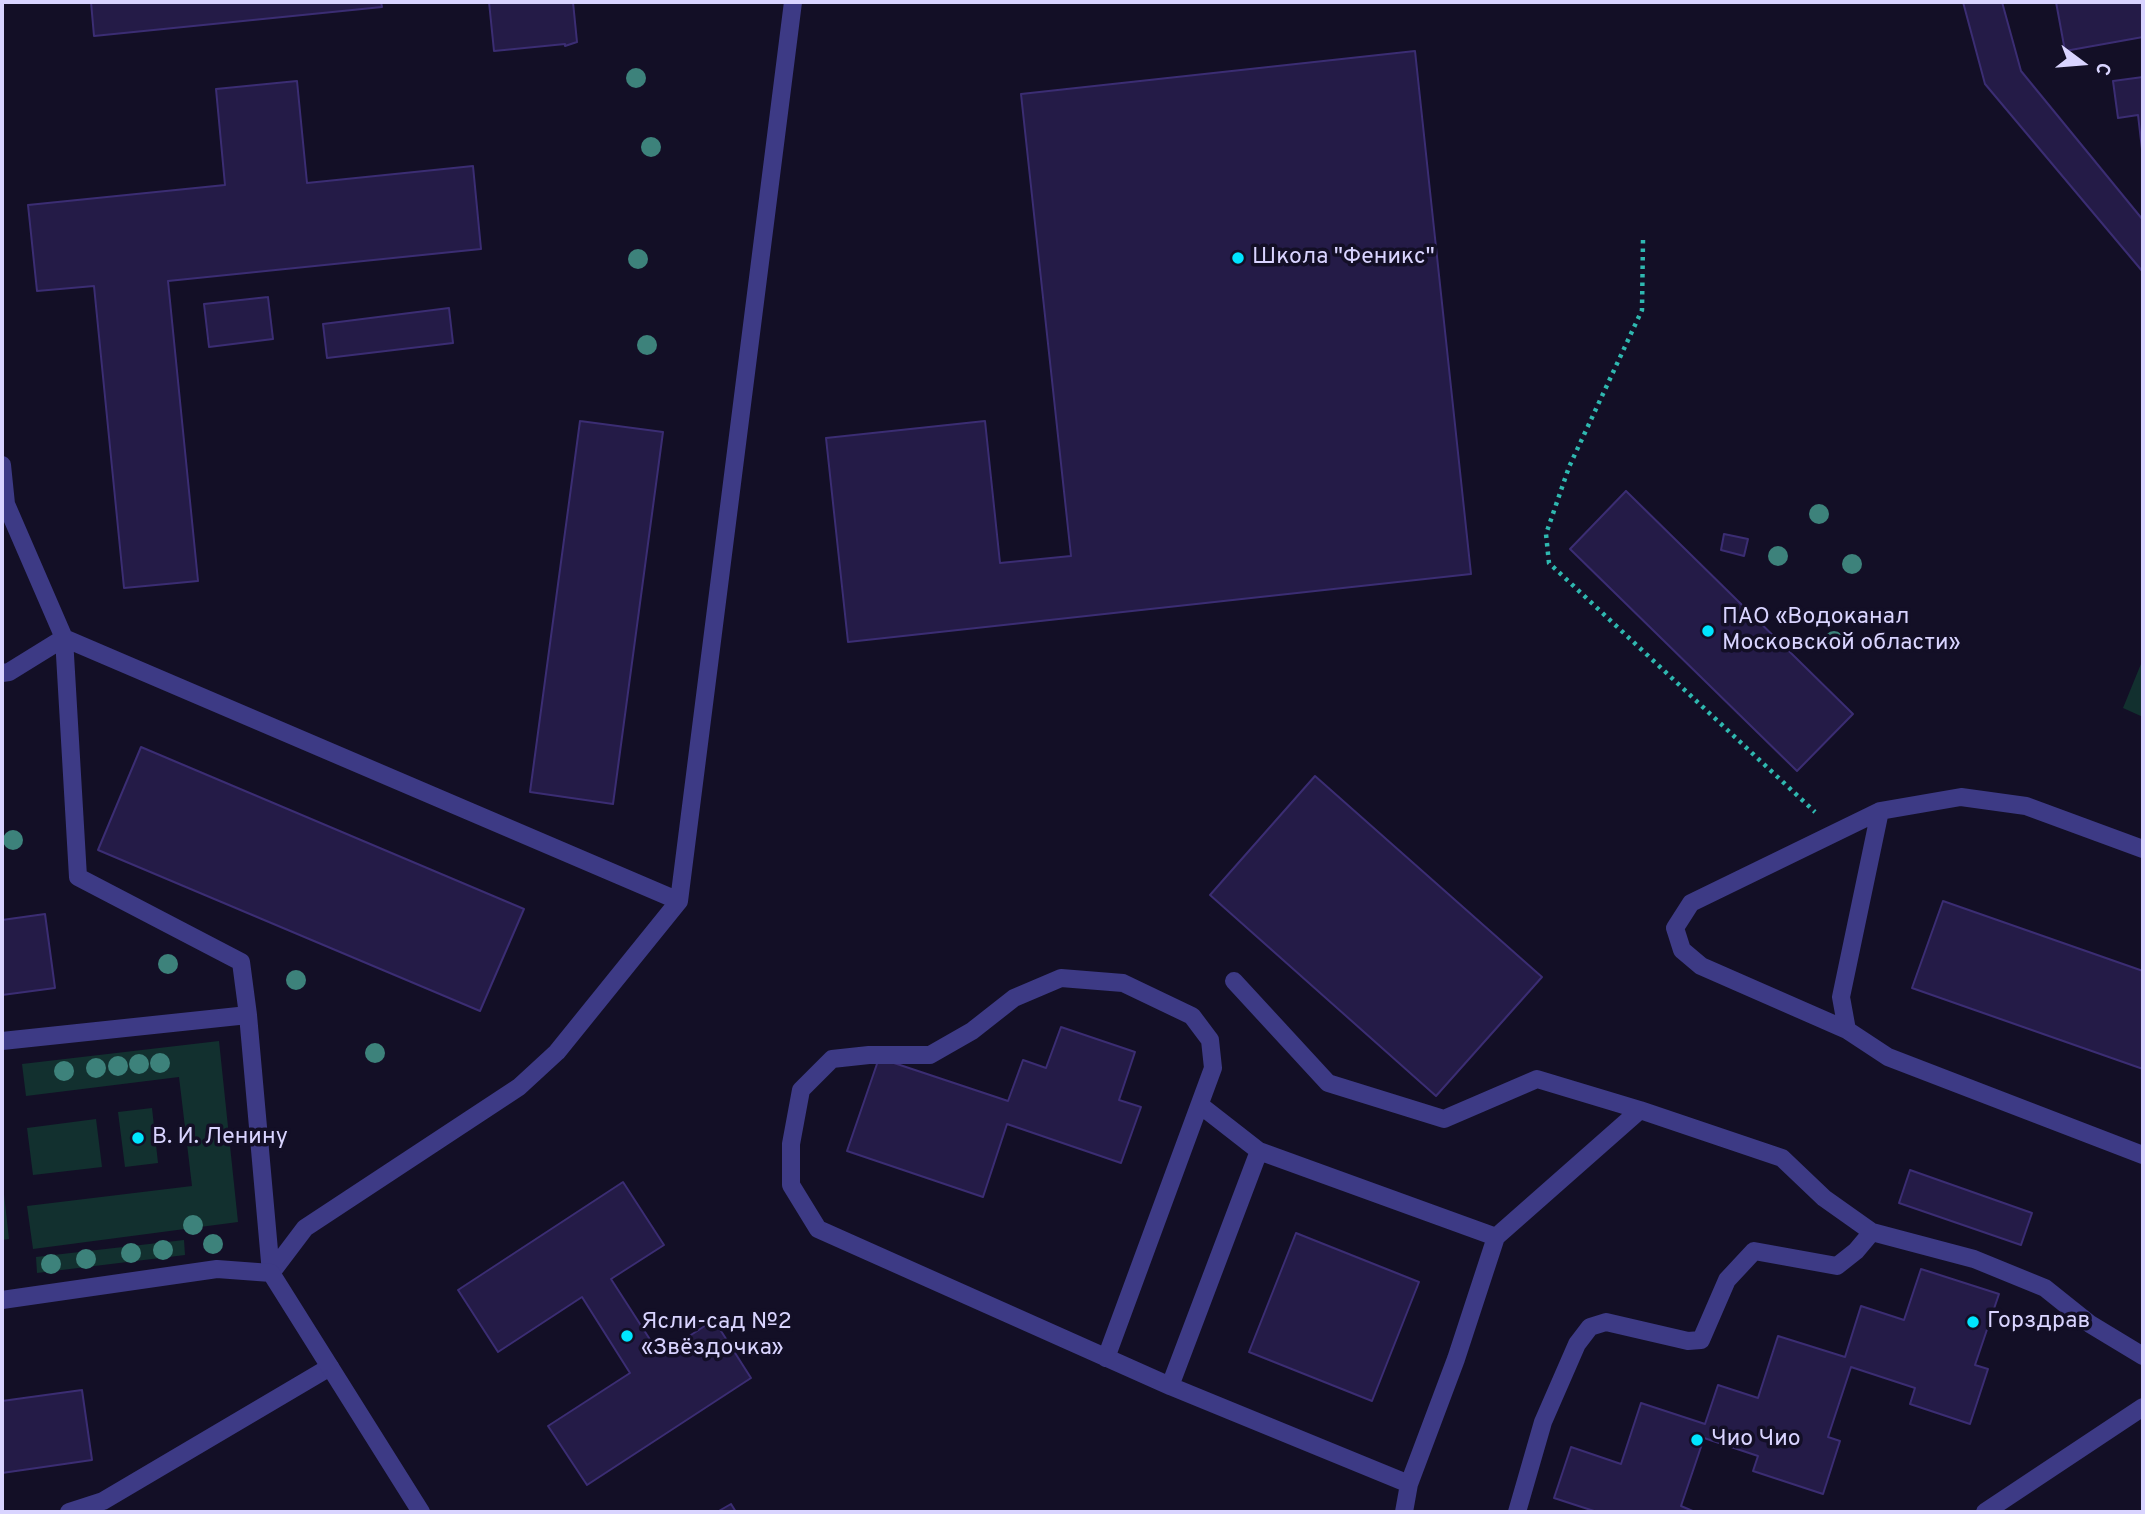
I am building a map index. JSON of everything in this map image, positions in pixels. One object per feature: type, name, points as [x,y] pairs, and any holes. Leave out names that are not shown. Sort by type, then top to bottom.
[{"type":"street","points":[[271,1273],[305,1228],[520,1087],[557,1052],[679,901],[793,2]]},
{"type":"street","points":[[2,465],[6,504],[64,638],[78,877],[241,962],[271,1273],[421,1512]]},
{"type":"street","points":[[64,638],[679,901]]},
{"type":"street","points":[[2,673],[9,672],[64,638]]},
{"type":"street","points":[[2143,849],[2026,806],[1961,797],[1880,811],[1691,903],[1675,928],[1682,950],[1701,966],[1847,1030],[1888,1057],[2143,1155]]},
{"type":"street","points":[[1847,1030],[1841,997],[1880,811]]},
{"type":"street","points":[[1106,1358],[1213,1068],[1210,1040],[1192,1016],[1123,984],[1062,978],[1014,998],[972,1031],[930,1055],[869,1055],[832,1059],[801,1090],[791,1144],[791,1185],[818,1229],[1170,1387],[1409,1484]]},
{"type":"street","points":[[1234,981],[1328,1083],[1444,1119],[1536,1079],[1640,1110],[1782,1158],[1824,1198],[1872,1232],[1974,1259],[2045,1288],[2090,1324],[2143,1356]]},
{"type":"street","points":[[2,1041],[248,1014]]},
{"type":"street","points":[[1200,1105],[1259,1151],[1496,1237]]},
{"type":"street","points":[[1404,1512],[1409,1484],[1456,1359],[1496,1237],[1640,1110]]},
{"type":"street","points":[[1170,1387],[1259,1151]]},
{"type":"street","points":[[1517,1512],[1543,1422],[1577,1344],[1590,1327],[1606,1322],[1688,1341],[1701,1340],[1727,1280],[1754,1251],[1837,1266],[1856,1251],[1872,1232]]},
{"type":"street","points":[[2,1300],[217,1269],[271,1273]]},
{"type":"street","points":[[69,1512],[103,1501],[330,1367]]},
{"type":"street","points":[[1985,1512],[2143,1407]]},
{"type":"path","points":[[1643,240],[1642,310],[1569,467],[1546,534],[1549,563],[1836,832]]},
{"type":"green space","points":[[2143,659],[2143,717],[2123,708]]},
{"type":"green space","points":[[219,1041],[238,1222],[33,1249],[27,1206],[192,1186],[179,1077],[26,1096],[22,1064]]},
{"type":"green space","points":[[152,1108],[158,1163],[125,1167],[118,1112]]},
{"type":"green space","points":[[96,1119],[102,1167],[33,1175],[27,1128]]},
{"type":"green space","points":[[2,1176],[9,1239],[2,1240]]},
{"type":"green space","points":[[184,1240],[185,1255],[37,1273],[36,1257]]},
{"type":"building","points":[[91,2],[381,2],[382,7],[94,36]]},
{"type":"building","points":[[489,2],[573,2],[577,42],[565,46],[494,51]]},
{"type":"building","points":[[1963,2],[2002,2],[2021,71],[2143,220],[2143,272],[1985,84]]},
{"type":"building","points":[[2056,2],[2143,2],[2143,37],[2065,51]]},
{"type":"building","name":"Школа \"Феникс\"","points":[[1415,51],[1471,574],[848,642],[826,438],[985,421],[1000,563],[1071,556],[1021,94]]},
{"type":"building","points":[[2143,77],[2143,158],[2138,115],[2118,118],[2113,81]]},
{"type":"building","points":[[297,81],[307,183],[473,166],[481,249],[168,281],[198,581],[124,588],[94,286],[37,291],[28,205],[225,185],[216,89]]},
{"type":"building","points":[[268,297],[273,339],[209,347],[204,304]]},
{"type":"building","points":[[449,308],[453,343],[327,358],[323,324]]},
{"type":"building","points":[[580,421],[663,432],[613,804],[530,792]]},
{"type":"building","points":[[1626,491],[1853,714],[1797,771],[1570,549]]},
{"type":"building","points":[[1724,534],[1748,539],[1744,556],[1721,550]]},
{"type":"building","points":[[141,747],[524,909],[480,1011],[98,850]]},
{"type":"building","points":[[1315,776],[1542,977],[1436,1096],[1210,895]]},
{"type":"building","points":[[1943,901],[2143,971],[2143,1069],[1912,988]]},
{"type":"building","points":[[45,914],[55,988],[2,995],[2,920]]},
{"type":"building","points":[[1061,1027],[1135,1052],[1119,1100],[1141,1107],[1121,1163],[1007,1124],[983,1197],[847,1151],[879,1058],[1008,1101],[1023,1060],[1046,1068]]},
{"type":"building","points":[[1910,1170],[2032,1213],[2021,1245],[1899,1203]]},
{"type":"building","name":"Ясли-сад №2 «Звёздочка»","points":[[623,1182],[664,1245],[611,1279],[660,1355],[714,1320],[751,1378],[587,1485],[548,1426],[630,1373],[582,1297],[498,1352],[458,1290]]},
{"type":"building","points":[[1296,1233],[1419,1282],[1372,1401],[1249,1352]]},
{"type":"building","points":[[1921,1269],[1999,1294],[1975,1365],[1988,1369],[1970,1424],[1910,1404],[1915,1388],[1851,1367],[1828,1437],[1840,1441],[1823,1494],[1753,1471],[1758,1456],[1704,1438],[1681,1506],[1695,1512],[1597,1512],[1554,1498],[1571,1447],[1621,1464],[1641,1403],[1705,1424],[1718,1385],[1758,1398],[1778,1336],[1845,1357],[1861,1306],[1904,1320]]},
{"type":"building","points":[[82,1390],[92,1460],[2,1473],[2,1401]]},
{"type":"building","points":[[731,1504],[736,1512],[717,1512]]},
{"type":"place","name":"Школа \"Феникс\"","points":[[1238,258]]},
{"type":"place","name":"ПАО «Водоканал Московской области»","points":[[1708,631]]},
{"type":"place","name":"В. И. Ленину","points":[[138,1138]]},
{"type":"place","name":"Горздрав","points":[[1973,1322]]},
{"type":"place","name":"Ясли-сад №2 «Звёздочка»","points":[[627,1336]]},
{"type":"place","name":"Чио Чио","points":[[1697,1440]]}]
